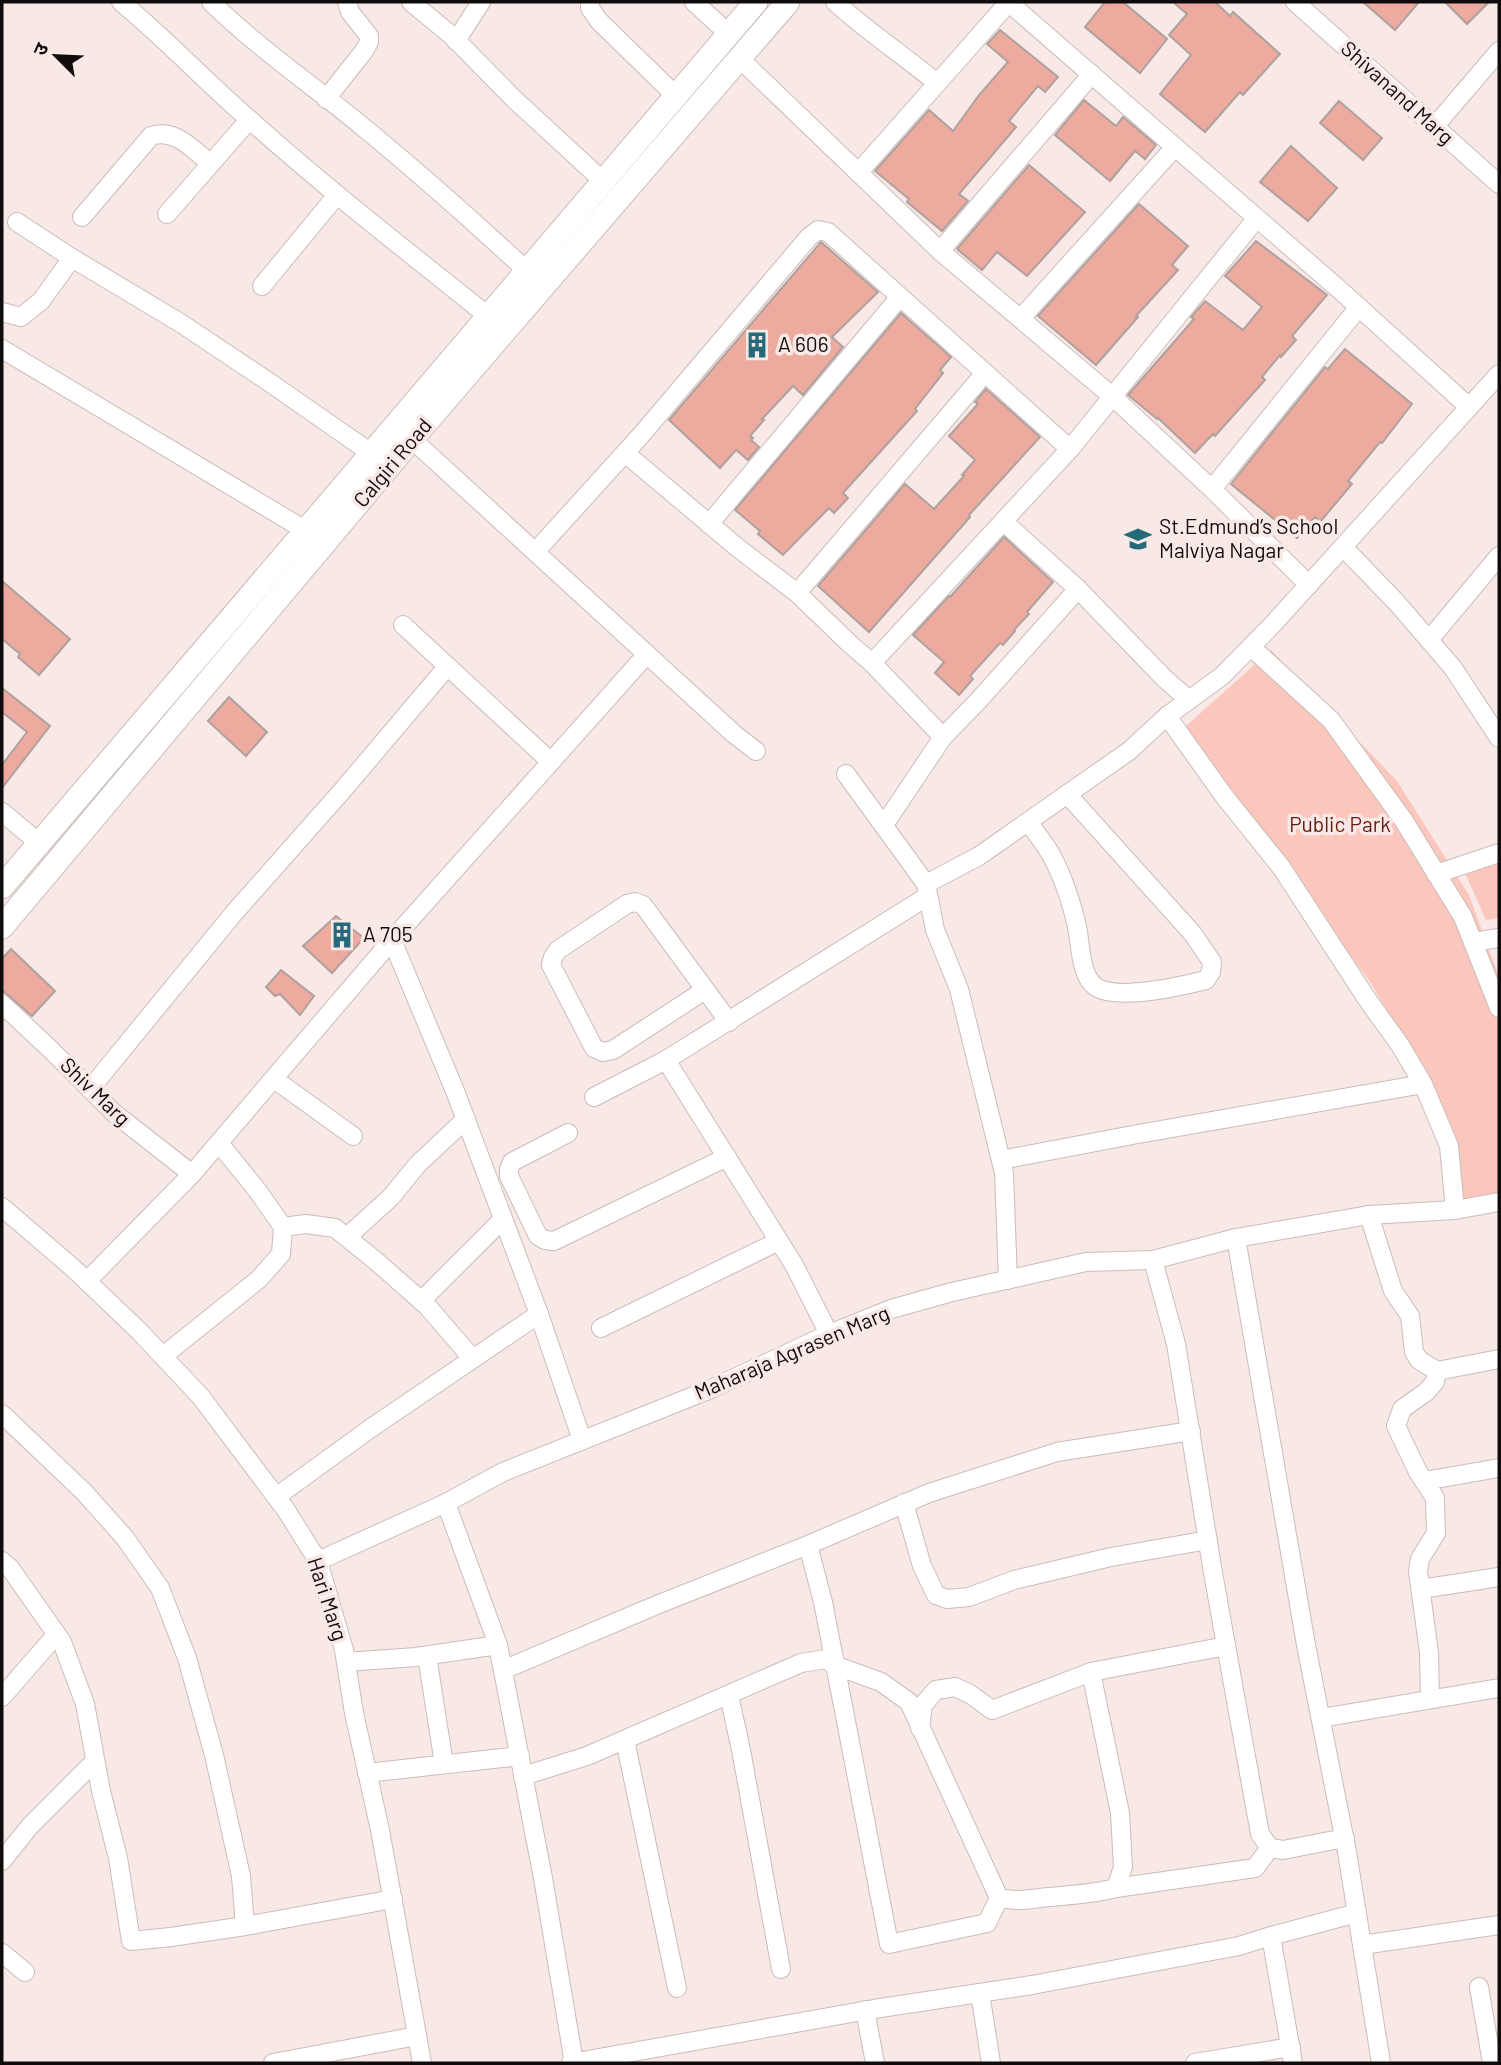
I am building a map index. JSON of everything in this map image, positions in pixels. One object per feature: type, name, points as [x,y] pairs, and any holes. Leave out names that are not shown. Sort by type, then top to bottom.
[{"type":"main road","name":"Calgiri Road","points":[[2,887],[371,453],[404,432],[488,316],[757,2]]},
{"type":"main road","name":"Calgiri Road","points":[[2,927],[404,432],[788,2]]},
{"type":"street","points":[[121,2],[163,37],[249,120],[337,195],[488,316]]},
{"type":"street","points":[[211,2],[230,21],[361,125],[457,206],[527,271]]},
{"type":"street","points":[[326,99],[369,42],[369,36],[350,12],[347,2]]},
{"type":"street","points":[[411,2],[456,41],[603,181]]},
{"type":"street","points":[[456,41],[481,2]]},
{"type":"street","points":[[590,2],[590,8],[599,21],[676,96]]},
{"type":"street","points":[[694,2],[729,34]]},
{"type":"street","points":[[835,2],[867,31],[937,83]]},
{"type":"street","points":[[858,173],[1008,2],[1359,307],[1469,407]]},
{"type":"street","name":"Shivanand Marg","points":[[1295,2],[1499,184]]},
{"type":"street","points":[[1434,127],[1499,51]]},
{"type":"street","points":[[739,58],[940,251],[1113,397],[1212,489],[1309,585]]},
{"type":"street","points":[[940,251],[1092,74]]},
{"type":"street","points":[[167,214],[249,120]]},
{"type":"street","points":[[82,217],[151,136],[160,133],[175,135],[210,163]]},
{"type":"street","points":[[1021,318],[1175,147]]},
{"type":"street","points":[[262,286],[337,195]]},
{"type":"street","points":[[872,663],[1070,449],[1256,219]]},
{"type":"street","points":[[17,222],[182,324],[371,453]]},
{"type":"street","points":[[536,551],[625,453],[809,237],[818,230],[828,232],[1070,449]]},
{"type":"street","points":[[2,312],[21,317],[41,300],[72,258]]},
{"type":"street","points":[[709,524],[899,298]]},
{"type":"street","points":[[1212,489],[1359,307]]},
{"type":"street","points":[[2,349],[305,530]]},
{"type":"street","points":[[797,593],[985,373]]},
{"type":"street","points":[[594,1097],[666,1060],[729,1022],[979,856],[1129,751],[1167,716],[1222,676],[1251,647],[1499,374]]},
{"type":"street","points":[[404,432],[734,734],[756,751]]},
{"type":"street","points":[[625,453],[797,593],[872,663],[943,737]]},
{"type":"street","points":[[1004,522],[1077,589],[1189,700]]},
{"type":"street","points":[[1343,547],[1453,668],[1499,738]]},
{"type":"street","points":[[1429,640],[1499,556]]},
{"type":"street","points":[[884,825],[943,737],[1077,589]]},
{"type":"street","points":[[403,625],[551,762]]},
{"type":"street","points":[[1251,647],[1331,720],[1404,821],[1463,917],[1499,1008]]},
{"type":"street","points":[[87,1281],[192,1174],[392,940],[647,654]]},
{"type":"street","points":[[90,1089],[234,913],[447,667]]},
{"type":"street","points":[[1167,716],[1224,796],[1282,867],[1423,1084],[1449,1146],[1455,1210]]},
{"type":"street","points":[[846,774],[927,890],[935,930],[959,989],[1004,1173],[1008,1280]]},
{"type":"street","points":[[1028,822],[1047,848],[1058,871],[1076,922],[1086,974],[1096,987],[1120,994],[1206,980],[1211,972],[1212,962],[1193,934],[1067,794]]},
{"type":"street","points":[[2,812],[39,843]]},
{"type":"street","points":[[1436,874],[1499,853]]},
{"type":"street","points":[[705,990],[613,1049],[603,1052],[594,1048],[551,965],[558,950],[627,904],[635,902],[643,905],[729,1022]]},
{"type":"street","points":[[1473,942],[1499,938]]},
{"type":"street","points":[[392,940],[466,1119],[539,1314],[582,1440]]},
{"type":"street","name":"Shiv Marg","points":[[2,1004],[114,1113],[192,1174]]},
{"type":"street","points":[[666,1060],[794,1265],[829,1334]]},
{"type":"street","points":[[274,1079],[353,1136]]},
{"type":"street","points":[[1001,1160],[1423,1084]]},
{"type":"street","points":[[347,1237],[391,1197],[418,1164],[466,1119]]},
{"type":"street","points":[[568,1133],[512,1162],[509,1169],[509,1176],[538,1236],[545,1240],[554,1241],[727,1157]]},
{"type":"street","points":[[163,1356],[259,1279],[281,1254],[283,1227],[257,1189],[219,1143]]},
{"type":"street","name":"Maharaja Agrasen Marg","points":[[318,1561],[446,1503],[503,1472],[711,1389],[829,1334],[891,1309],[952,1292],[1086,1262],[1153,1260],[1236,1238],[1369,1215],[1455,1210],[1499,1202]]},
{"type":"street","name":"Hari Marg","points":[[2,1207],[87,1281],[201,1397],[276,1497],[318,1561],[346,1662],[422,2063]]},
{"type":"street","points":[[1369,1215],[1393,1291],[1410,1317],[1414,1352],[1419,1360],[1437,1371],[1499,1359]]},
{"type":"street","points":[[421,1301],[503,1219]]},
{"type":"street","points":[[283,1227],[306,1224],[335,1228],[421,1301],[472,1358]]},
{"type":"street","points":[[1236,1238],[1304,1631],[1345,1838],[1381,2063]]},
{"type":"street","points":[[601,1328],[779,1241]]},
{"type":"street","points":[[1153,1260],[1176,1344],[1260,1834],[1270,1848],[1283,1850],[1345,1838]]},
{"type":"street","points":[[276,1497],[472,1358],[539,1314]]},
{"type":"street","points":[[1430,1699],[1429,1653],[1418,1572],[1420,1559],[1436,1532],[1435,1498],[1396,1426],[1402,1409],[1426,1392],[1435,1382],[1437,1371]]},
{"type":"street","points":[[2,1414],[84,1492],[125,1538],[160,1588],[187,1658],[214,1755],[241,1876],[245,1926]]},
{"type":"street","points":[[503,1670],[929,1493],[1057,1452],[1191,1431]]},
{"type":"street","points":[[1424,1481],[1499,1468]]},
{"type":"street","points":[[446,1503],[498,1645],[543,1878],[573,2063],[865,2010],[1032,1985],[1239,1947],[1357,1913]]},
{"type":"street","points":[[904,1503],[922,1566],[936,1595],[947,1599],[969,1597],[1014,1580],[1111,1557],[1208,1539]]},
{"type":"street","points":[[808,1545],[823,1602],[889,1944],[987,1923],[999,1898]]},
{"type":"street","points":[[2,1561],[10,1568],[62,1642],[85,1704],[95,1761],[118,1858],[131,1941],[245,1926],[393,1899]]},
{"type":"street","points":[[1421,1589],[1499,1577]]},
{"type":"street","points":[[2,1697],[56,1635]]},
{"type":"street","points":[[346,1662],[427,1656],[498,1645]]},
{"type":"street","points":[[920,1728],[923,1705],[936,1690],[955,1687],[992,1710],[1091,1672],[1226,1646]]},
{"type":"street","points":[[427,1656],[444,1764]]},
{"type":"street","points":[[523,1776],[587,1756],[801,1663],[826,1659],[834,1665],[881,1682],[909,1702],[999,1898]]},
{"type":"street","points":[[1091,1672],[1120,1813],[1123,1867],[1116,1888]]},
{"type":"street","points":[[1321,1718],[1499,1689]]},
{"type":"street","points":[[729,1695],[781,1969]]},
{"type":"street","points":[[625,1740],[677,1988]]},
{"type":"street","points":[[368,1773],[520,1756]]},
{"type":"street","points":[[2,1861],[30,1826],[95,1761]]},
{"type":"street","points":[[999,1898],[1016,1902],[1046,1897],[1093,1895],[1116,1888],[1255,1868],[1270,1848]]},
{"type":"street","points":[[1362,1945],[1499,1925]]},
{"type":"street","points":[[1195,2063],[1292,2055],[1271,1936]]},
{"type":"street","points":[[2,1953],[25,1972]]},
{"type":"street","points":[[1479,1987],[1493,2033],[1492,2063]]},
{"type":"street","points":[[980,1993],[991,2063]]},
{"type":"street","points":[[865,2010],[875,2063]]},
{"type":"street","points":[[273,2063],[418,2036]]},
{"type":"green space","name":"Public Park","points":[[1271,650],[1397,781],[1469,895],[1499,977],[1499,1197],[1454,1202],[1427,1079],[1369,980],[1177,734]]},
{"type":"green space","points":[[1499,846],[1499,918],[1486,920],[1459,859]]},
{"type":"building","points":[[1105,2],[1123,2],[1167,39],[1140,73],[1085,27]]},
{"type":"building","points":[[1173,2],[1215,2],[1230,16],[1233,12],[1280,54],[1243,95],[1240,92],[1205,132],[1160,94],[1191,55],[1169,35],[1187,14]]},
{"type":"building","points":[[1363,2],[1419,2],[1395,30]]},
{"type":"building","points":[[1445,2],[1489,2],[1467,24]]},
{"type":"building","points":[[1000,30],[1058,77],[1045,92],[1038,86],[1009,121],[1016,127],[959,194],[968,201],[942,231],[875,171],[929,110],[953,131],[979,95],[1008,62],[987,44]]},
{"type":"building","points":[[1084,100],[1116,126],[1123,117],[1156,145],[1145,159],[1135,151],[1110,181],[1055,135]]},
{"type":"building","points":[[1339,101],[1382,138],[1363,160],[1320,123]]},
{"type":"building","points":[[1291,146],[1337,188],[1308,221],[1260,182]]},
{"type":"building","points":[[1029,165],[1085,212],[1027,276],[997,252],[982,270],[957,249]]},
{"type":"building","points":[[1139,204],[1188,246],[1172,265],[1178,270],[1096,365],[1038,316]]},
{"type":"building","points":[[1256,241],[1327,295],[1292,336],[1296,340],[1262,377],[1265,380],[1215,436],[1213,434],[1195,453],[1158,418],[1128,395],[1194,319],[1191,317],[1205,301],[1243,330],[1262,307],[1225,276]]},
{"type":"building","points":[[821,242],[878,292],[832,337],[843,347],[803,395],[793,386],[762,419],[764,420],[750,436],[759,447],[748,460],[736,450],[720,468],[669,420]]},
{"type":"building","points":[[901,313],[951,357],[940,370],[943,373],[915,409],[917,411],[843,493],[848,498],[834,513],[829,508],[783,555],[735,510]]},
{"type":"building","points":[[1345,349],[1412,404],[1348,481],[1352,484],[1320,522],[1315,517],[1297,538],[1231,484],[1325,367],[1328,369]]},
{"type":"building","points":[[986,389],[1040,437],[869,632],[818,586],[905,484],[934,509],[964,476],[962,475],[975,460],[949,436],[978,404],[975,402]]},
{"type":"building","points":[[1004,537],[1053,582],[1003,645],[1000,643],[970,676],[973,679],[959,695],[935,673],[944,662],[913,635]]},
{"type":"building","points":[[2,581],[70,639],[39,675],[2,639]]},
{"type":"building","points":[[2,688],[50,726],[2,788],[2,765],[27,732],[2,712]]},
{"type":"building","points":[[229,697],[267,732],[246,756],[208,721]]},
{"type":"building","points":[[336,916],[364,938],[332,973],[303,946]]},
{"type":"building","points":[[11,949],[55,991],[32,1016],[2,990],[2,959]]},
{"type":"building","points":[[281,970],[314,996],[300,1015],[280,994],[275,996],[266,987]]},
{"type":"place","name":"A 606","points":[[757,345]]},
{"type":"place","name":"St.Edmund’s School Malviya Nagar","points":[[1138,539]]},
{"type":"place","name":"A 705","points":[[342,935]]}]
